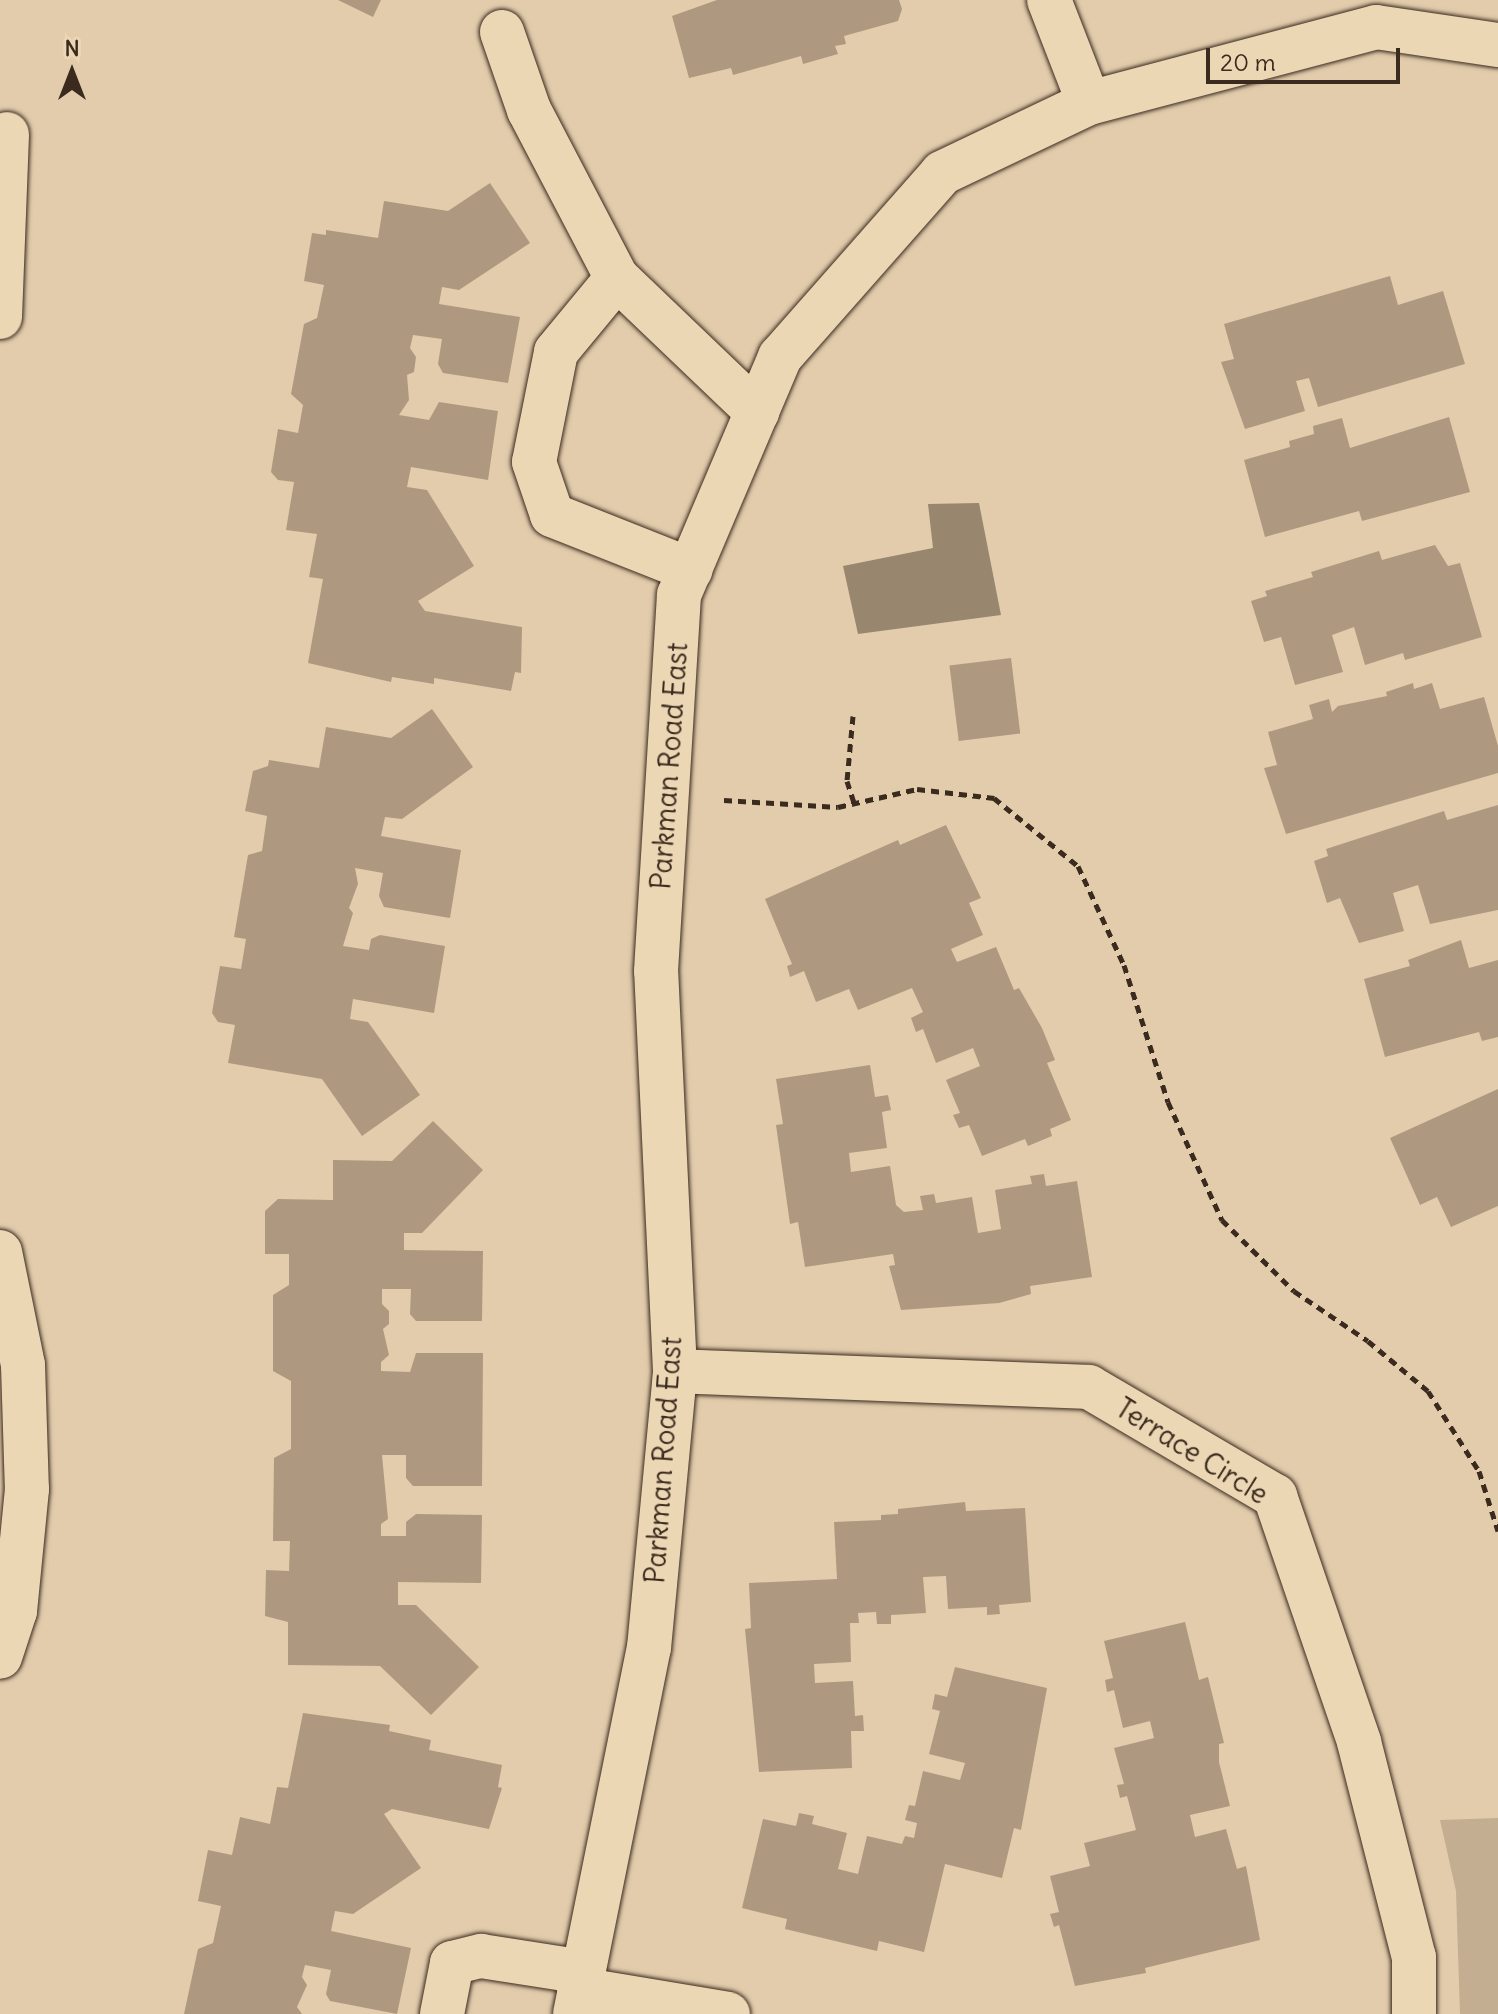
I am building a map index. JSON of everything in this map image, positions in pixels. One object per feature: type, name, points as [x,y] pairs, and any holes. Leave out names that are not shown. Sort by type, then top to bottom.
[{"type":"street","points":[[1049,0],[1089,103]]},
{"type":"street","name":"Parkman Road East","points":[[580,1992],[649,1648],[675,1371],[656,971],[679,595],[780,357],[942,173],[1089,103],[1376,27],[1498,45]]},
{"type":"street","points":[[502,32],[529,110],[617,278],[757,412]]},
{"type":"street","points":[[0,317],[7,134]]},
{"type":"street","points":[[617,278],[556,352],[534,462],[552,515],[691,570]]},
{"type":"street","points":[[0,1252],[23,1365],[27,1489],[15,1611],[0,1657]]},
{"type":"street","name":"Terrace Circle","points":[[675,1371],[1089,1387],[1275,1496],[1359,1742],[1414,1957],[1414,2014]]},
{"type":"street","points":[[442,2014],[452,1963],[481,1956],[580,1992],[728,2014]]},
{"type":"path","points":[[853,716],[847,781],[854,803]]},
{"type":"path","points":[[668,787],[744,805],[838,807],[917,789],[994,798],[1078,866],[1124,965],[1168,1102],[1222,1220],[1294,1291],[1368,1341],[1428,1391],[1479,1471],[1498,1531]]},
{"type":"shaded area","points":[[979,503],[1001,615],[858,634],[843,566],[933,548],[928,504]]},
{"type":"shaded area","points":[[1498,1818],[1498,2014],[1460,2014],[1456,1891],[1440,1820]]},
{"type":"building","points":[[338,0],[381,0],[373,17]]},
{"type":"building","points":[[717,0],[899,0],[902,9],[898,21],[844,36],[846,44],[835,46],[838,54],[803,64],[801,56],[733,75],[731,68],[689,78],[672,16]]},
{"type":"building","points":[[490,183],[530,243],[459,290],[442,287],[439,304],[520,317],[508,383],[443,373],[438,364],[442,339],[413,335],[410,348],[416,357],[414,372],[407,375],[409,400],[399,415],[429,420],[439,402],[498,411],[488,480],[411,467],[407,487],[427,490],[474,566],[418,601],[425,611],[522,627],[521,673],[515,672],[511,691],[434,678],[434,684],[392,677],[391,682],[308,663],[323,579],[309,577],[317,534],[286,530],[294,482],[278,480],[271,472],[278,429],[298,433],[303,405],[291,394],[304,324],[317,318],[324,285],[304,281],[312,233],[326,235],[326,230],[378,238],[384,201],[448,211]]},
{"type":"building","points":[[1390,276],[1398,305],[1443,291],[1465,364],[1318,407],[1309,378],[1296,381],[1305,411],[1245,429],[1221,362],[1234,359],[1224,324]]},
{"type":"building","points":[[1449,417],[1470,492],[1362,521],[1359,511],[1265,537],[1244,460],[1290,447],[1289,441],[1314,434],[1313,426],[1342,418],[1350,448]]},
{"type":"building","points":[[1435,545],[1448,566],[1460,563],[1482,637],[1405,660],[1403,653],[1365,665],[1354,627],[1332,635],[1343,672],[1295,685],[1281,637],[1264,642],[1251,601],[1267,596],[1265,591],[1313,577],[1311,572],[1379,551],[1382,560]]},
{"type":"building","points":[[1011,658],[1020,733],[959,741],[949,666]]},
{"type":"building","points":[[1413,683],[1414,689],[1432,683],[1440,709],[1484,697],[1498,746],[1498,773],[1286,834],[1264,768],[1277,765],[1268,732],[1313,719],[1309,705],[1329,699],[1332,712],[1338,706],[1387,696],[1386,692]]},
{"type":"building","points":[[432,709],[473,767],[402,819],[385,817],[381,836],[461,850],[450,918],[384,907],[379,896],[383,873],[355,868],[358,884],[349,908],[353,913],[343,946],[369,950],[371,939],[380,935],[445,946],[434,1013],[353,999],[350,1019],[368,1022],[420,1095],[362,1136],[322,1079],[228,1063],[235,1025],[218,1022],[212,1013],[220,966],[241,969],[246,939],[234,937],[248,855],[262,851],[267,816],[245,811],[253,771],[268,766],[269,760],[319,768],[326,727],[391,738]]},
{"type":"building","points":[[1498,805],[1498,910],[1430,924],[1418,885],[1393,893],[1404,931],[1359,943],[1340,898],[1327,903],[1314,861],[1328,856],[1326,849],[1444,811],[1447,820]]},
{"type":"building","points":[[946,825],[981,898],[969,903],[983,935],[951,949],[957,962],[996,947],[1014,990],[1019,988],[1042,1028],[1055,1060],[1047,1063],[1071,1120],[1050,1129],[1052,1136],[1028,1146],[1025,1139],[982,1156],[969,1125],[959,1128],[953,1115],[960,1113],[946,1080],[980,1066],[973,1048],[936,1063],[923,1029],[916,1032],[911,1018],[923,1012],[912,988],[858,1010],[849,989],[816,1002],[804,971],[790,977],[787,966],[792,964],[765,899],[898,840],[900,845]]},
{"type":"building","points":[[1461,940],[1469,968],[1498,960],[1498,1037],[1482,1041],[1479,1032],[1385,1057],[1364,979],[1410,966],[1408,960]]},
{"type":"building","points":[[870,1065],[875,1097],[888,1095],[891,1110],[882,1112],[887,1148],[849,1153],[851,1172],[890,1166],[896,1205],[904,1212],[923,1210],[920,1196],[934,1194],[936,1203],[972,1197],[978,1233],[1001,1229],[995,1190],[1032,1184],[1030,1176],[1044,1174],[1046,1186],[1077,1181],[1092,1277],[1030,1286],[1031,1294],[999,1303],[901,1310],[889,1266],[895,1265],[893,1254],[805,1267],[798,1222],[790,1224],[776,1125],[783,1124],[776,1079]]},
{"type":"building","points":[[1498,1089],[1498,1206],[1451,1227],[1437,1197],[1420,1205],[1390,1138]]},
{"type":"building","points":[[433,1121],[483,1170],[422,1233],[404,1233],[404,1250],[483,1251],[482,1321],[416,1321],[410,1314],[411,1289],[382,1289],[382,1304],[389,1311],[389,1324],[383,1329],[389,1355],[381,1362],[381,1371],[410,1372],[416,1353],[483,1353],[482,1486],[413,1486],[406,1478],[406,1455],[382,1455],[388,1519],[381,1524],[381,1536],[406,1536],[406,1522],[416,1514],[482,1515],[481,1583],[398,1582],[398,1605],[416,1605],[479,1667],[431,1715],[380,1666],[288,1665],[288,1622],[265,1616],[266,1570],[289,1571],[290,1541],[273,1541],[274,1458],[291,1449],[291,1381],[273,1371],[273,1295],[289,1285],[289,1254],[265,1254],[265,1211],[278,1199],[333,1200],[333,1160],[392,1161]]},
{"type":"building","points":[[965,1502],[966,1511],[1025,1508],[1031,1602],[999,1605],[1000,1614],[987,1615],[987,1607],[948,1609],[946,1576],[923,1577],[926,1613],[891,1615],[891,1624],[877,1624],[876,1612],[858,1613],[859,1623],[850,1623],[851,1662],[814,1664],[815,1683],[853,1681],[855,1716],[863,1715],[864,1731],[851,1731],[852,1768],[759,1772],[745,1629],[751,1628],[749,1583],[837,1579],[834,1522],[881,1520],[881,1515],[898,1514],[898,1509]]},
{"type":"building","points":[[1185,1622],[1199,1680],[1208,1677],[1224,1743],[1219,1744],[1219,1762],[1230,1806],[1190,1815],[1195,1837],[1226,1829],[1237,1869],[1246,1866],[1260,1940],[1145,1968],[1146,1973],[1075,1986],[1059,1925],[1054,1927],[1050,1914],[1059,1912],[1050,1876],[1090,1866],[1084,1843],[1136,1830],[1127,1796],[1120,1798],[1117,1785],[1124,1784],[1114,1748],[1154,1738],[1150,1721],[1123,1728],[1114,1690],[1107,1692],[1105,1680],[1113,1678],[1104,1641]]},
{"type":"building","points":[[955,1667],[1047,1688],[1021,1830],[1014,1828],[1002,1878],[945,1864],[924,1952],[879,1941],[877,1951],[785,1929],[787,1919],[742,1908],[763,1819],[796,1826],[799,1813],[814,1816],[812,1824],[847,1833],[838,1869],[858,1874],[867,1836],[902,1844],[905,1836],[914,1838],[917,1823],[905,1820],[909,1805],[915,1806],[923,1771],[960,1780],[965,1763],[929,1754],[940,1711],[932,1709],[935,1694],[947,1697]]},
{"type":"building","points":[[303,1713],[390,1725],[389,1731],[431,1740],[429,1750],[502,1765],[498,1787],[502,1788],[489,1829],[392,1809],[384,1814],[421,1868],[353,1914],[335,1911],[331,1931],[411,1948],[397,2014],[330,2001],[326,1994],[331,1970],[305,1965],[302,1977],[307,1985],[297,2007],[302,2014],[184,2014],[198,1949],[213,1943],[221,1906],[198,1901],[208,1850],[232,1855],[240,1817],[270,1824],[277,1787],[288,1788]]}]
